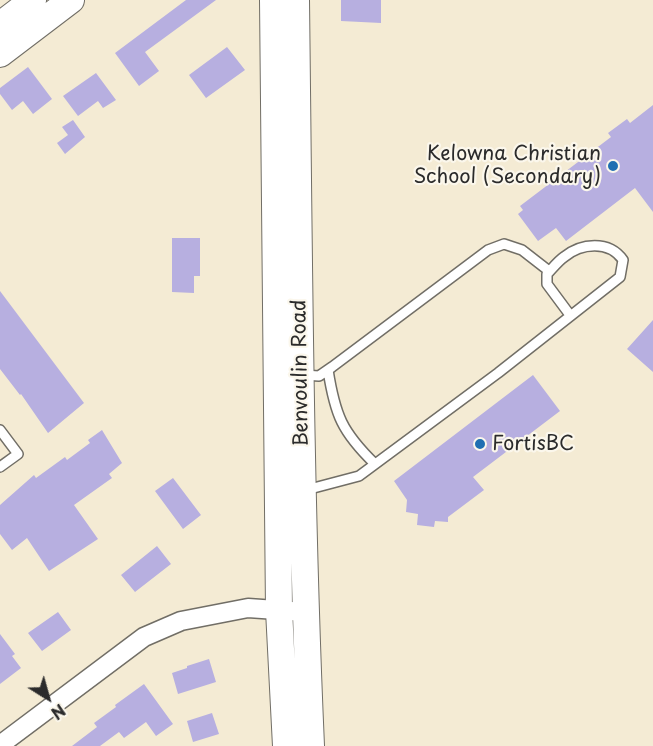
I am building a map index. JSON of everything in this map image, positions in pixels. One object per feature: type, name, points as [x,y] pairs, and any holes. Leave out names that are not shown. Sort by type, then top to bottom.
[{"type":"main road","points":[[0,25],[33,0]]},
{"type":"main road","points":[[0,54],[71,0]]},
{"type":"main road","name":"Benvoulin Road","points":[[273,0],[279,610],[286,746]]},
{"type":"main road","name":"Benvoulin Road","points":[[296,0],[305,612],[311,746]]},
{"type":"street","points":[[0,745],[144,637],[181,621],[248,608],[305,612]]},
{"type":"lane","points":[[301,375],[319,376],[328,370],[488,250],[504,244],[522,250],[549,271]]},
{"type":"lane","points":[[303,490],[359,476],[498,373],[620,277],[623,260],[617,252],[607,247],[586,246],[564,256],[549,271],[547,284],[570,315]]},
{"type":"lane","points":[[328,370],[340,421],[354,444],[375,464]]},
{"type":"lane","points":[[0,430],[18,454],[0,467]]},
{"type":"building","points":[[186,0],[216,0],[145,52],[159,71],[139,86],[115,53]]},
{"type":"building","points":[[341,0],[381,0],[381,23],[341,21]]},
{"type":"building","points":[[227,47],[245,70],[206,98],[189,75]]},
{"type":"building","points":[[28,67],[52,99],[33,114],[23,101],[12,110],[0,94],[0,88]]},
{"type":"building","points":[[96,73],[116,100],[103,108],[98,101],[78,116],[63,96]]},
{"type":"building","name":"Kelowna Christian School (Secondary)","points":[[653,105],[653,212],[635,188],[566,241],[556,228],[538,241],[518,214],[523,210],[520,206],[611,137],[608,133],[627,119],[630,123]]},
{"type":"building","points":[[73,120],[85,137],[65,154],[57,143],[68,135],[62,127]]},
{"type":"building","points":[[172,238],[200,238],[200,276],[194,276],[194,293],[172,292]]},
{"type":"building","points":[[0,291],[84,403],[48,433],[0,369]]},
{"type":"building","points":[[653,320],[653,372],[627,349]]},
{"type":"building","name":"FortisBC","points":[[533,375],[560,411],[473,477],[484,490],[448,517],[448,522],[435,521],[434,527],[417,525],[418,514],[406,512],[407,500],[394,481]]},
{"type":"building","points":[[102,430],[122,463],[109,474],[112,478],[74,505],[98,539],[49,571],[27,538],[12,550],[0,534],[0,505],[34,475],[36,478],[65,457],[67,460],[90,443],[88,440]]},
{"type":"building","points":[[173,478],[201,515],[183,529],[155,491]]},
{"type":"building","points":[[157,546],[171,564],[135,592],[121,575]]},
{"type":"building","points":[[58,612],[71,630],[42,651],[28,633]]},
{"type":"building","points":[[0,634],[15,654],[12,656],[21,668],[0,684]]},
{"type":"building","points":[[209,659],[216,682],[178,694],[172,673]]},
{"type":"building","points":[[144,684],[173,724],[156,736],[146,722],[124,738],[119,732],[100,746],[72,746],[97,727],[94,723]]},
{"type":"building","points":[[212,713],[219,734],[193,742],[187,721]]},
{"type":"place","name":"Kelowna Christian School (Secondary)","points":[[613,166]]},
{"type":"place","name":"FortisBC","points":[[480,444]]}]
